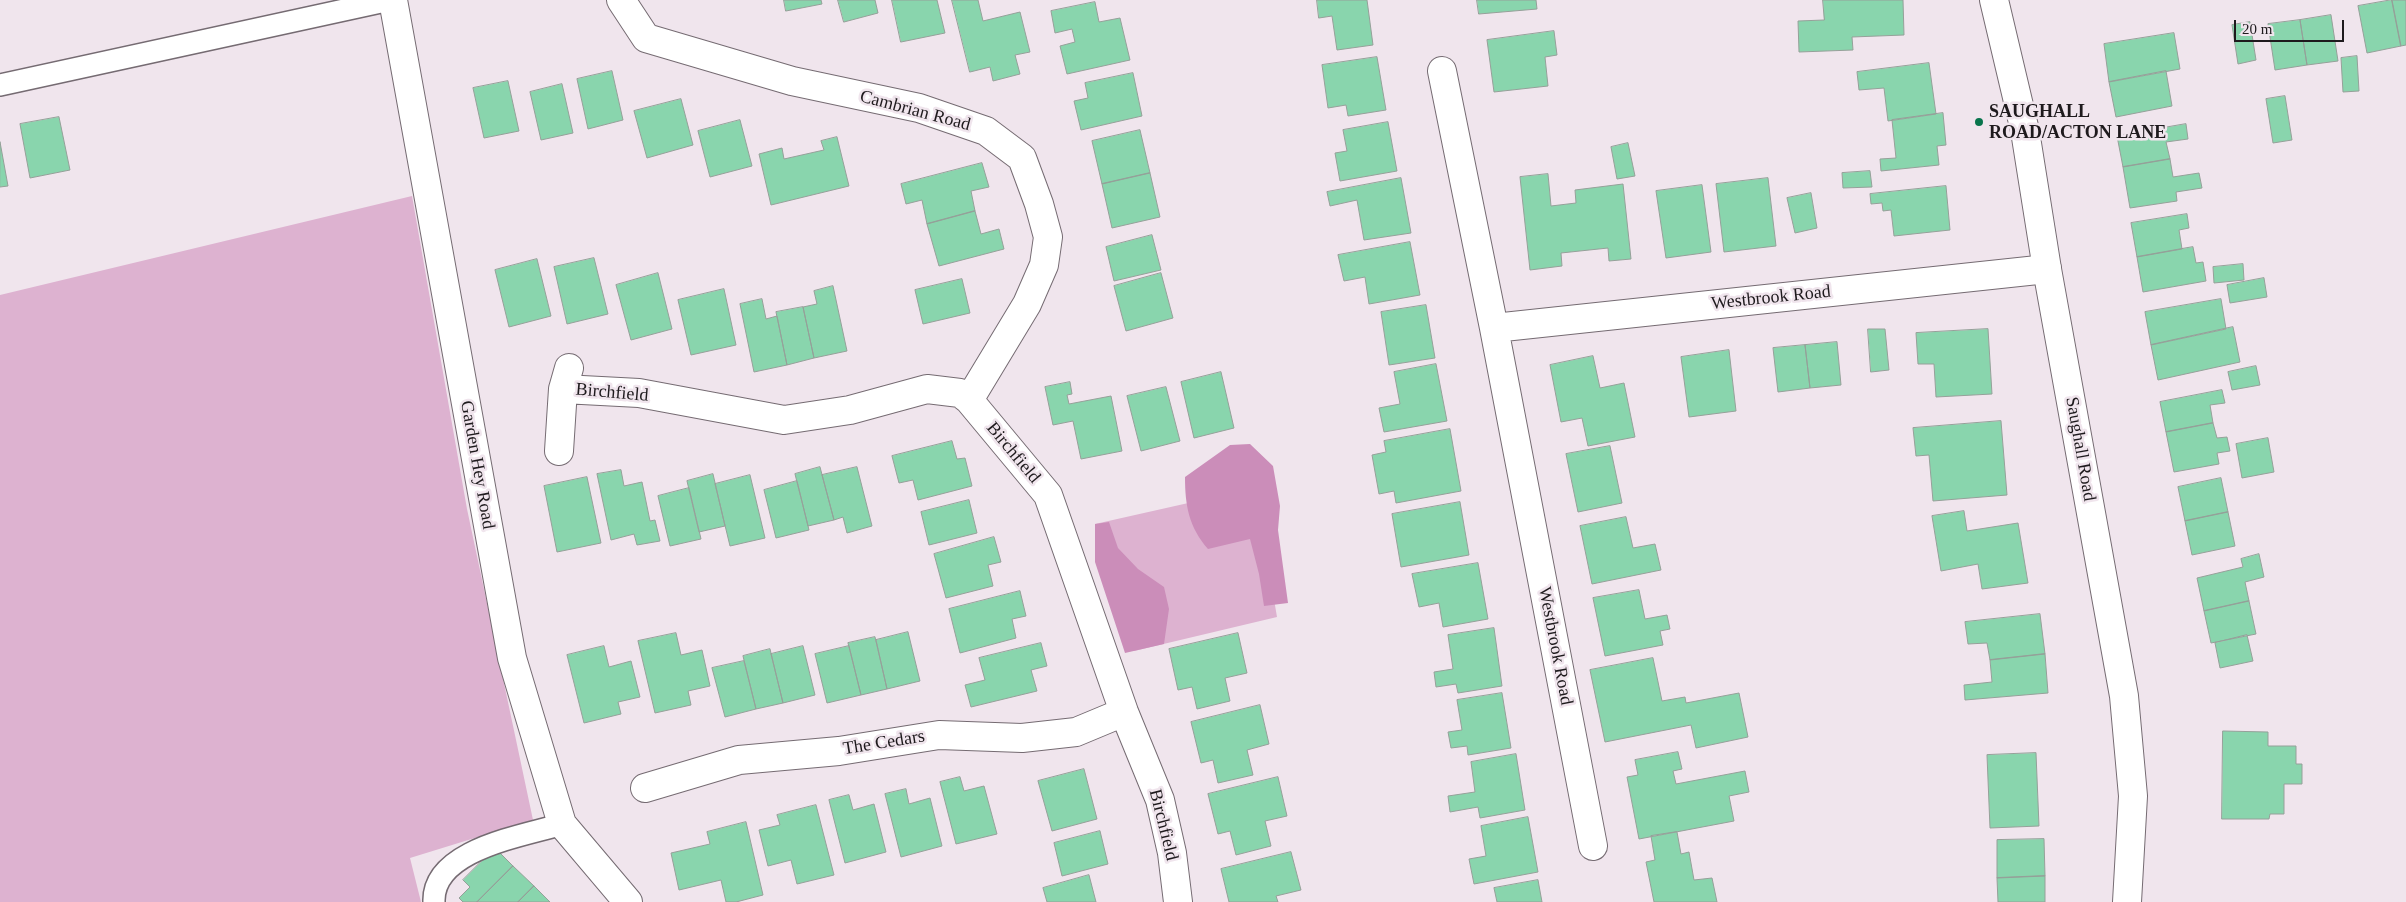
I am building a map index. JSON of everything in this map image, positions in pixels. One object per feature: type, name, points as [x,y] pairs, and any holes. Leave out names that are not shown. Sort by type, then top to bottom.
[{"type":"street","name":"Garden Hey Road","points":[[392,0],[512,658],[562,824],[628,902]]},
{"type":"street","name":"Cambrian Road","points":[[621,0],[646,38],[792,81],[919,108],[986,131],[1022,158],[1039,204],[1048,237],[1044,264],[1027,304],[969,400]]},
{"type":"street","name":"Saughall Road","points":[[1994,0],[2026,131],[2048,269],[2124,696],[2133,796],[2127,902]]},
{"type":"street","name":"Westbrook Road","points":[[1442,71],[1494,328],[1593,846]]},
{"type":"street","name":"Westbrook Road","points":[[1494,328],[2048,269]]},
{"type":"street","name":"Birchfield","points":[[559,451],[566,378],[639,394],[784,420],[850,410],[927,389],[960,393],[969,400],[1048,495],[1124,712],[1160,800],[1172,853],[1178,902]]},
{"type":"street","name":"The Cedars","points":[[645,788],[739,760],[839,751],[939,735],[1022,738],[1076,732],[1124,712]]},
{"type":"lane","points":[[0,85],[392,0]]},
{"type":"lane","points":[[434,902],[434,896],[444,871],[468,852],[562,824]]},
{"type":"shaded area","points":[[412,196],[467,509],[533,820],[410,858],[421,902],[0,902],[0,295]]},
{"type":"shaded area","points":[[1250,444],[1273,466],[1280,506],[1278,530],[1288,603],[1264,606],[1259,574],[1250,539],[1208,549],[1196,533],[1189,516],[1185,477],[1230,445]]},
{"type":"shaded area","points":[[1255,488],[1277,617],[1134,651],[1095,524]]},
{"type":"shaded area","points":[[1109,522],[1118,548],[1138,569],[1164,587],[1169,609],[1164,644],[1125,653],[1095,562],[1095,524]]},
{"type":"building","points":[[784,0],[821,0],[822,4],[786,11]]},
{"type":"building","points":[[838,0],[875,0],[878,13],[844,22]]},
{"type":"building","points":[[892,0],[937,0],[945,33],[901,42]]},
{"type":"building","points":[[952,0],[978,0],[983,21],[1020,12],[1030,52],[1015,55],[1020,74],[993,81],[990,67],[970,72]]},
{"type":"building","points":[[1317,0],[1367,0],[1373,45],[1337,50],[1332,16],[1319,18]]},
{"type":"building","points":[[1477,0],[1536,0],[1537,9],[1479,14]]},
{"type":"building","points":[[1823,0],[1903,0],[1904,35],[1852,37],[1853,50],[1799,52],[1798,21],[1824,20]]},
{"type":"building","points":[[2392,0],[2401,46],[2367,53],[2358,6]]},
{"type":"building","points":[[2392,0],[2406,0],[2406,45],[2401,46]]},
{"type":"building","points":[[1095,2],[1099,22],[1120,18],[1130,60],[1067,74],[1060,46],[1075,42],[1072,29],[1055,33],[1051,11]]},
{"type":"building","points":[[2331,15],[2338,61],[2307,65],[2300,20]]},
{"type":"building","points":[[2300,20],[2307,65],[2275,70],[2268,24]]},
{"type":"building","points":[[2250,22],[2256,60],[2238,64],[2232,25]]},
{"type":"building","points":[[1554,31],[1557,55],[1545,57],[1548,86],[1494,92],[1487,40]]},
{"type":"building","points":[[2174,33],[2180,69],[2109,82],[2104,44]]},
{"type":"building","points":[[2357,56],[2359,91],[2343,92],[2341,58]]},
{"type":"building","points":[[1377,57],[1386,110],[1348,116],[1346,105],[1328,108],[1322,65]]},
{"type":"building","points":[[1929,63],[1936,114],[1888,121],[1884,88],[1859,90],[1857,72]]},
{"type":"building","points":[[612,71],[623,120],[588,129],[577,79]]},
{"type":"building","points":[[2166,71],[2172,106],[2116,117],[2109,82]]},
{"type":"building","points":[[1133,73],[1142,116],[1081,130],[1074,101],[1088,98],[1085,83]]},
{"type":"building","points":[[508,81],[519,131],[484,138],[473,88]]},
{"type":"building","points":[[562,84],[573,133],[541,140],[530,92]]},
{"type":"building","points":[[2285,96],[2292,140],[2273,143],[2266,99]]},
{"type":"building","points":[[681,99],[693,145],[647,158],[634,111]]},
{"type":"building","points":[[1943,113],[1946,145],[1937,146],[1939,165],[1881,171],[1880,159],[1896,158],[1892,120]]},
{"type":"building","points":[[59,117],[70,170],[30,178],[20,124]]},
{"type":"building","points":[[740,120],[752,166],[710,177],[698,131]]},
{"type":"building","points":[[1388,122],[1397,171],[1340,181],[1335,153],[1347,151],[1343,130]]},
{"type":"building","points":[[2186,124],[2188,139],[2166,142],[2170,159],[2123,167],[2117,136]]},
{"type":"building","points":[[1140,130],[1150,173],[1102,184],[1092,141]]},
{"type":"building","points":[[837,137],[849,186],[771,205],[759,154],[782,148],[784,159],[824,150],[821,141]]},
{"type":"building","points":[[0,142],[8,186],[0,187]]},
{"type":"building","points":[[1628,143],[1635,176],[1617,179],[1611,147]]},
{"type":"building","points":[[2170,159],[2173,177],[2199,173],[2202,188],[2176,192],[2177,201],[2130,208],[2123,167]]},
{"type":"building","points":[[982,163],[989,187],[971,191],[975,211],[927,224],[922,200],[906,204],[901,184]]},
{"type":"building","points":[[1870,171],[1872,187],[1843,188],[1842,173]]},
{"type":"building","points":[[1150,173],[1160,217],[1112,228],[1102,184]]},
{"type":"building","points":[[1548,174],[1551,206],[1576,203],[1575,190],[1623,184],[1631,259],[1609,261],[1608,248],[1561,253],[1562,266],[1530,270],[1520,177]]},
{"type":"building","points":[[1401,178],[1411,233],[1364,240],[1357,200],[1330,206],[1327,192]]},
{"type":"building","points":[[1768,178],[1776,246],[1724,252],[1716,184]]},
{"type":"building","points":[[1702,185],[1711,252],[1666,258],[1656,191]]},
{"type":"building","points":[[1946,186],[1950,230],[1894,236],[1891,210],[1883,211],[1882,203],[1871,204],[1870,194]]},
{"type":"building","points":[[1811,193],[1817,228],[1795,233],[1787,198]]},
{"type":"building","points":[[975,211],[981,234],[999,229],[1004,249],[939,266],[927,224]]},
{"type":"building","points":[[2187,214],[2189,228],[2179,230],[2182,249],[2137,257],[2131,223]]},
{"type":"building","points":[[1152,235],[1161,270],[1114,281],[1106,247]]},
{"type":"building","points":[[1410,242],[1420,295],[1369,304],[1365,277],[1344,281],[1338,255]]},
{"type":"building","points":[[2193,247],[2196,263],[2203,262],[2206,281],[2143,292],[2137,257]]},
{"type":"building","points":[[594,258],[608,314],[567,324],[554,267]]},
{"type":"building","points":[[537,259],[551,316],[509,327],[495,270]]},
{"type":"building","points":[[2243,264],[2244,280],[2214,283],[2213,267]]},
{"type":"building","points":[[658,273],[672,329],[631,340],[616,285]]},
{"type":"building","points":[[1161,273],[1173,318],[1126,331],[1114,286]]},
{"type":"building","points":[[2264,278],[2267,297],[2230,303],[2227,285]]},
{"type":"building","points":[[962,279],[970,313],[923,324],[915,290]]},
{"type":"building","points":[[833,286],[847,351],[814,358],[803,307],[817,304],[814,291]]},
{"type":"building","points":[[724,289],[736,345],[691,355],[678,300]]},
{"type":"building","points":[[762,299],[766,319],[777,316],[787,365],[754,372],[740,304]]},
{"type":"building","points":[[2221,299],[2226,329],[2151,345],[2145,312]]},
{"type":"building","points":[[1426,305],[1435,358],[1389,365],[1381,312]]},
{"type":"building","points":[[803,307],[814,358],[787,365],[776,312]]},
{"type":"building","points":[[2233,327],[2240,362],[2158,380],[2151,345]]},
{"type":"building","points":[[1868,329],[1885,329],[1889,370],[1871,372]]},
{"type":"building","points":[[1988,329],[1992,394],[1936,397],[1934,364],[1918,364],[1916,333]]},
{"type":"building","points":[[1837,342],[1841,385],[1810,388],[1805,345]]},
{"type":"building","points":[[1805,345],[1810,388],[1778,392],[1773,348]]},
{"type":"building","points":[[1729,350],[1736,411],[1689,417],[1681,357]]},
{"type":"building","points":[[1593,356],[1600,388],[1624,383],[1635,437],[1588,446],[1582,418],[1561,422],[1550,365]]},
{"type":"building","points":[[1436,364],[1447,421],[1384,432],[1379,408],[1400,404],[1394,372]]},
{"type":"building","points":[[2256,366],[2260,385],[2232,390],[2228,372]]},
{"type":"building","points":[[1221,372],[1234,428],[1194,438],[1181,382]]},
{"type":"building","points":[[1070,382],[1072,394],[1067,395],[1069,404],[1111,396],[1122,451],[1081,459],[1073,421],[1053,425],[1045,387]]},
{"type":"building","points":[[1166,387],[1180,441],[1141,451],[1127,396]]},
{"type":"building","points":[[2222,390],[2225,403],[2210,405],[2213,423],[2166,432],[2160,402]]},
{"type":"building","points":[[2001,421],[2007,495],[1933,501],[1929,455],[1916,456],[1913,428]]},
{"type":"building","points":[[2213,423],[2217,438],[2227,437],[2230,451],[2217,453],[2219,464],[2174,472],[2166,432]]},
{"type":"building","points":[[1450,429],[1461,491],[1396,503],[1394,491],[1379,494],[1372,455],[1386,452],[1384,441]]},
{"type":"building","points":[[2268,438],[2274,472],[2242,478],[2236,444]]},
{"type":"building","points":[[952,441],[957,459],[965,458],[972,486],[918,500],[913,480],[899,483],[892,456]]},
{"type":"building","points":[[1610,446],[1622,503],[1578,512],[1566,454]]},
{"type":"building","points":[[820,467],[834,520],[808,526],[795,474]]},
{"type":"building","points":[[857,467],[872,526],[847,533],[843,517],[834,520],[822,475]]},
{"type":"building","points":[[621,470],[624,486],[642,482],[650,521],[655,520],[660,541],[637,545],[634,534],[611,540],[597,474]]},
{"type":"building","points":[[713,474],[725,526],[699,532],[687,481]]},
{"type":"building","points":[[750,475],[765,538],[730,546],[715,484]]},
{"type":"building","points":[[587,477],[601,543],[557,552],[544,486]]},
{"type":"building","points":[[2221,478],[2228,512],[2185,521],[2178,487]]},
{"type":"building","points":[[797,481],[809,530],[776,538],[764,490]]},
{"type":"building","points":[[689,488],[701,539],[670,546],[658,496]]},
{"type":"building","points":[[969,500],[977,533],[929,545],[921,512]]},
{"type":"building","points":[[1460,502],[1469,555],[1401,567],[1392,514]]},
{"type":"building","points":[[1964,511],[1967,531],[2018,523],[2028,583],[1982,589],[1978,564],[1941,571],[1932,516]]},
{"type":"building","points":[[2228,512],[2235,546],[2192,555],[2185,521]]},
{"type":"building","points":[[1626,517],[1633,548],[1655,544],[1661,570],[1592,584],[1580,526]]},
{"type":"building","points":[[994,537],[1001,562],[988,565],[993,586],[946,598],[934,554]]},
{"type":"building","points":[[2259,554],[2264,577],[2245,582],[2249,601],[2204,611],[2197,578],[2243,567],[2241,559]]},
{"type":"building","points":[[1478,563],[1488,619],[1443,627],[1439,603],[1419,607],[1412,574]]},
{"type":"building","points":[[1639,590],[1645,619],[1667,615],[1670,629],[1660,631],[1663,645],[1605,656],[1593,598]]},
{"type":"building","points":[[1020,591],[1026,616],[1012,619],[1016,638],[960,653],[949,609]]},
{"type":"building","points":[[2249,601],[2256,634],[2211,643],[2204,611]]},
{"type":"building","points":[[2040,614],[2045,654],[1990,660],[1987,643],[1968,644],[1965,622]]},
{"type":"building","points":[[1494,628],[1502,686],[1458,693],[1456,684],[1436,687],[1434,672],[1453,669],[1448,635]]},
{"type":"building","points":[[908,632],[920,681],[887,689],[876,640]]},
{"type":"building","points":[[676,633],[681,655],[702,650],[710,686],[688,691],[691,705],[655,713],[638,641]]},
{"type":"building","points":[[1238,633],[1247,673],[1225,678],[1230,701],[1197,709],[1192,687],[1178,690],[1169,649]]},
{"type":"building","points":[[2247,635],[2253,661],[2220,668],[2215,643]]},
{"type":"building","points":[[875,637],[887,689],[861,695],[848,643]]},
{"type":"building","points":[[1041,643],[1047,666],[1031,670],[1037,691],[971,707],[965,685],[985,680],[979,658]]},
{"type":"building","points":[[604,646],[609,667],[631,661],[640,697],[618,702],[621,714],[584,723],[567,655]]},
{"type":"building","points":[[803,646],[815,695],[783,703],[771,654]]},
{"type":"building","points":[[849,646],[861,695],[827,703],[815,654]]},
{"type":"building","points":[[770,649],[783,703],[756,709],[743,656]]},
{"type":"building","points":[[2045,654],[2048,693],[1965,700],[1964,685],[1992,682],[1990,660]]},
{"type":"building","points":[[1653,658],[1662,701],[1685,697],[1686,703],[1739,693],[1748,737],[1696,748],[1691,725],[1605,742],[1590,670]]},
{"type":"building","points":[[744,661],[756,709],[725,717],[712,668]]},
{"type":"building","points":[[1502,693],[1511,748],[1468,755],[1467,746],[1451,748],[1448,732],[1462,730],[1457,700]]},
{"type":"building","points":[[1260,705],[1269,744],[1247,750],[1253,775],[1218,783],[1213,760],[1201,763],[1191,722]]},
{"type":"building","points":[[2223,731],[2268,732],[2268,746],[2296,746],[2296,764],[2302,764],[2302,784],[2284,784],[2284,814],[2270,814],[2269,819],[2222,819]]},
{"type":"building","points":[[1678,752],[1682,769],[1673,771],[1676,784],[1745,771],[1749,792],[1729,796],[1734,821],[1639,839],[1627,777],[1638,775],[1635,760]]},
{"type":"building","points":[[2036,753],[2039,826],[1990,828],[1987,755]]},
{"type":"building","points":[[1516,754],[1525,810],[1480,818],[1478,807],[1450,812],[1448,796],[1475,792],[1471,762]]},
{"type":"building","points":[[1084,769],[1097,819],[1052,831],[1038,781]]},
{"type":"building","points":[[960,777],[964,791],[984,786],[997,834],[956,844],[940,782]]},
{"type":"building","points":[[1278,777],[1287,816],[1265,821],[1271,846],[1236,855],[1230,831],[1218,834],[1208,794]]},
{"type":"building","points":[[906,789],[909,804],[930,798],[942,846],[901,857],[885,794]]},
{"type":"building","points":[[849,795],[853,810],[874,804],[886,852],[845,863],[829,800]]},
{"type":"building","points":[[816,805],[834,875],[797,884],[791,860],[768,866],[759,830],[780,825],[777,815]]},
{"type":"building","points":[[1528,817],[1538,872],[1474,884],[1469,859],[1486,856],[1481,826]]},
{"type":"building","points":[[746,822],[763,895],[736,902],[726,902],[721,880],[679,890],[671,853],[710,844],[707,832]]},
{"type":"building","points":[[1100,831],[1108,864],[1062,876],[1054,843]]},
{"type":"building","points":[[1677,832],[1681,854],[1689,852],[1694,880],[1712,878],[1717,902],[1654,902],[1646,862],[1655,860],[1651,836]]},
{"type":"building","points":[[2044,839],[2045,876],[1997,878],[1997,840]]},
{"type":"building","points":[[495,848],[513,866],[477,902],[463,902],[459,898],[470,887],[463,880]]},
{"type":"building","points":[[1291,852],[1301,890],[1276,896],[1278,902],[1229,902],[1221,869]]},
{"type":"building","points":[[513,866],[534,886],[518,902],[477,902]]},
{"type":"building","points":[[1089,875],[1096,902],[1047,902],[1043,888]]},
{"type":"building","points":[[2045,876],[2045,902],[1998,902],[1997,878]]},
{"type":"building","points":[[1538,880],[1542,902],[1497,902],[1494,888]]},
{"type":"building","points":[[534,886],[550,902],[518,902]]},
{"type":"place","name":"SAUGHALL ROAD/ACTON LANE","points":[[1979,122]]}]
